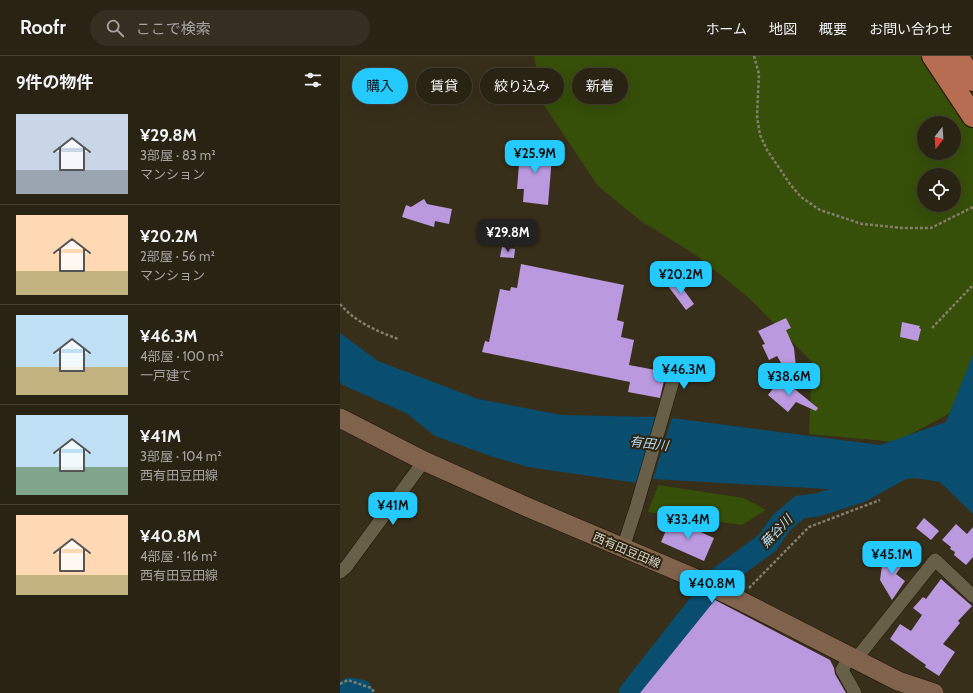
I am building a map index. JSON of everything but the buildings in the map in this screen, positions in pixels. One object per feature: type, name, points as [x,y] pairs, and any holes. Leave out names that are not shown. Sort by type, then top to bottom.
[{"type":"highway","points":[[944,60],[973,80]]},
{"type":"highway","points":[[944,60],[973,116]]},
{"type":"main road","name":"西有田豆田線","points":[[340,418],[424,461],[623,548],[745,598],[853,658],[898,681],[934,693]]},
{"type":"street","points":[[623,548],[677,367]]},
{"type":"street","points":[[340,572],[346,567],[375,529],[424,461]]},
{"type":"street","points":[[855,693],[842,670],[935,560],[973,596]]},
{"type":"path","points":[[754,56],[759,74],[757,116],[760,135],[767,150],[790,184],[801,197],[820,210],[862,224],[902,228],[931,228],[973,207]]},
{"type":"path","points":[[932,328],[973,285]]},
{"type":"path","points":[[340,304],[347,313],[375,330],[398,339]]},
{"type":"path","points":[[745,598],[810,527],[880,500]]},
{"type":"path","points":[[340,684],[348,680],[371,688],[375,693]]},
{"type":"green space","points":[[534,56],[973,56],[973,389],[967,404],[896,442],[809,434],[812,362],[749,298],[696,255],[641,221],[598,186],[543,104],[564,104],[564,68],[536,68]]},
{"type":"green space","points":[[658,485],[744,498],[766,510],[742,525],[648,512]]},
{"type":"water","points":[[340,333],[378,361],[478,399],[562,415],[656,417],[637,483],[528,467],[493,457],[435,436],[406,413],[340,383]]},
{"type":"water","points":[[973,355],[973,514],[940,482],[915,478],[827,489],[653,479],[672,418],[880,445],[946,422]]},
{"type":"waterway","name":"蕪谷川","points":[[630,693],[722,576],[767,543],[782,522],[800,507],[817,505],[861,491],[902,468]]},
{"type":"waterway","name":"蕪谷川","points":[[342,693],[350,689],[361,691],[362,693]]},
{"type":"water label","name":"有田川","points":[[649,443]]}]
